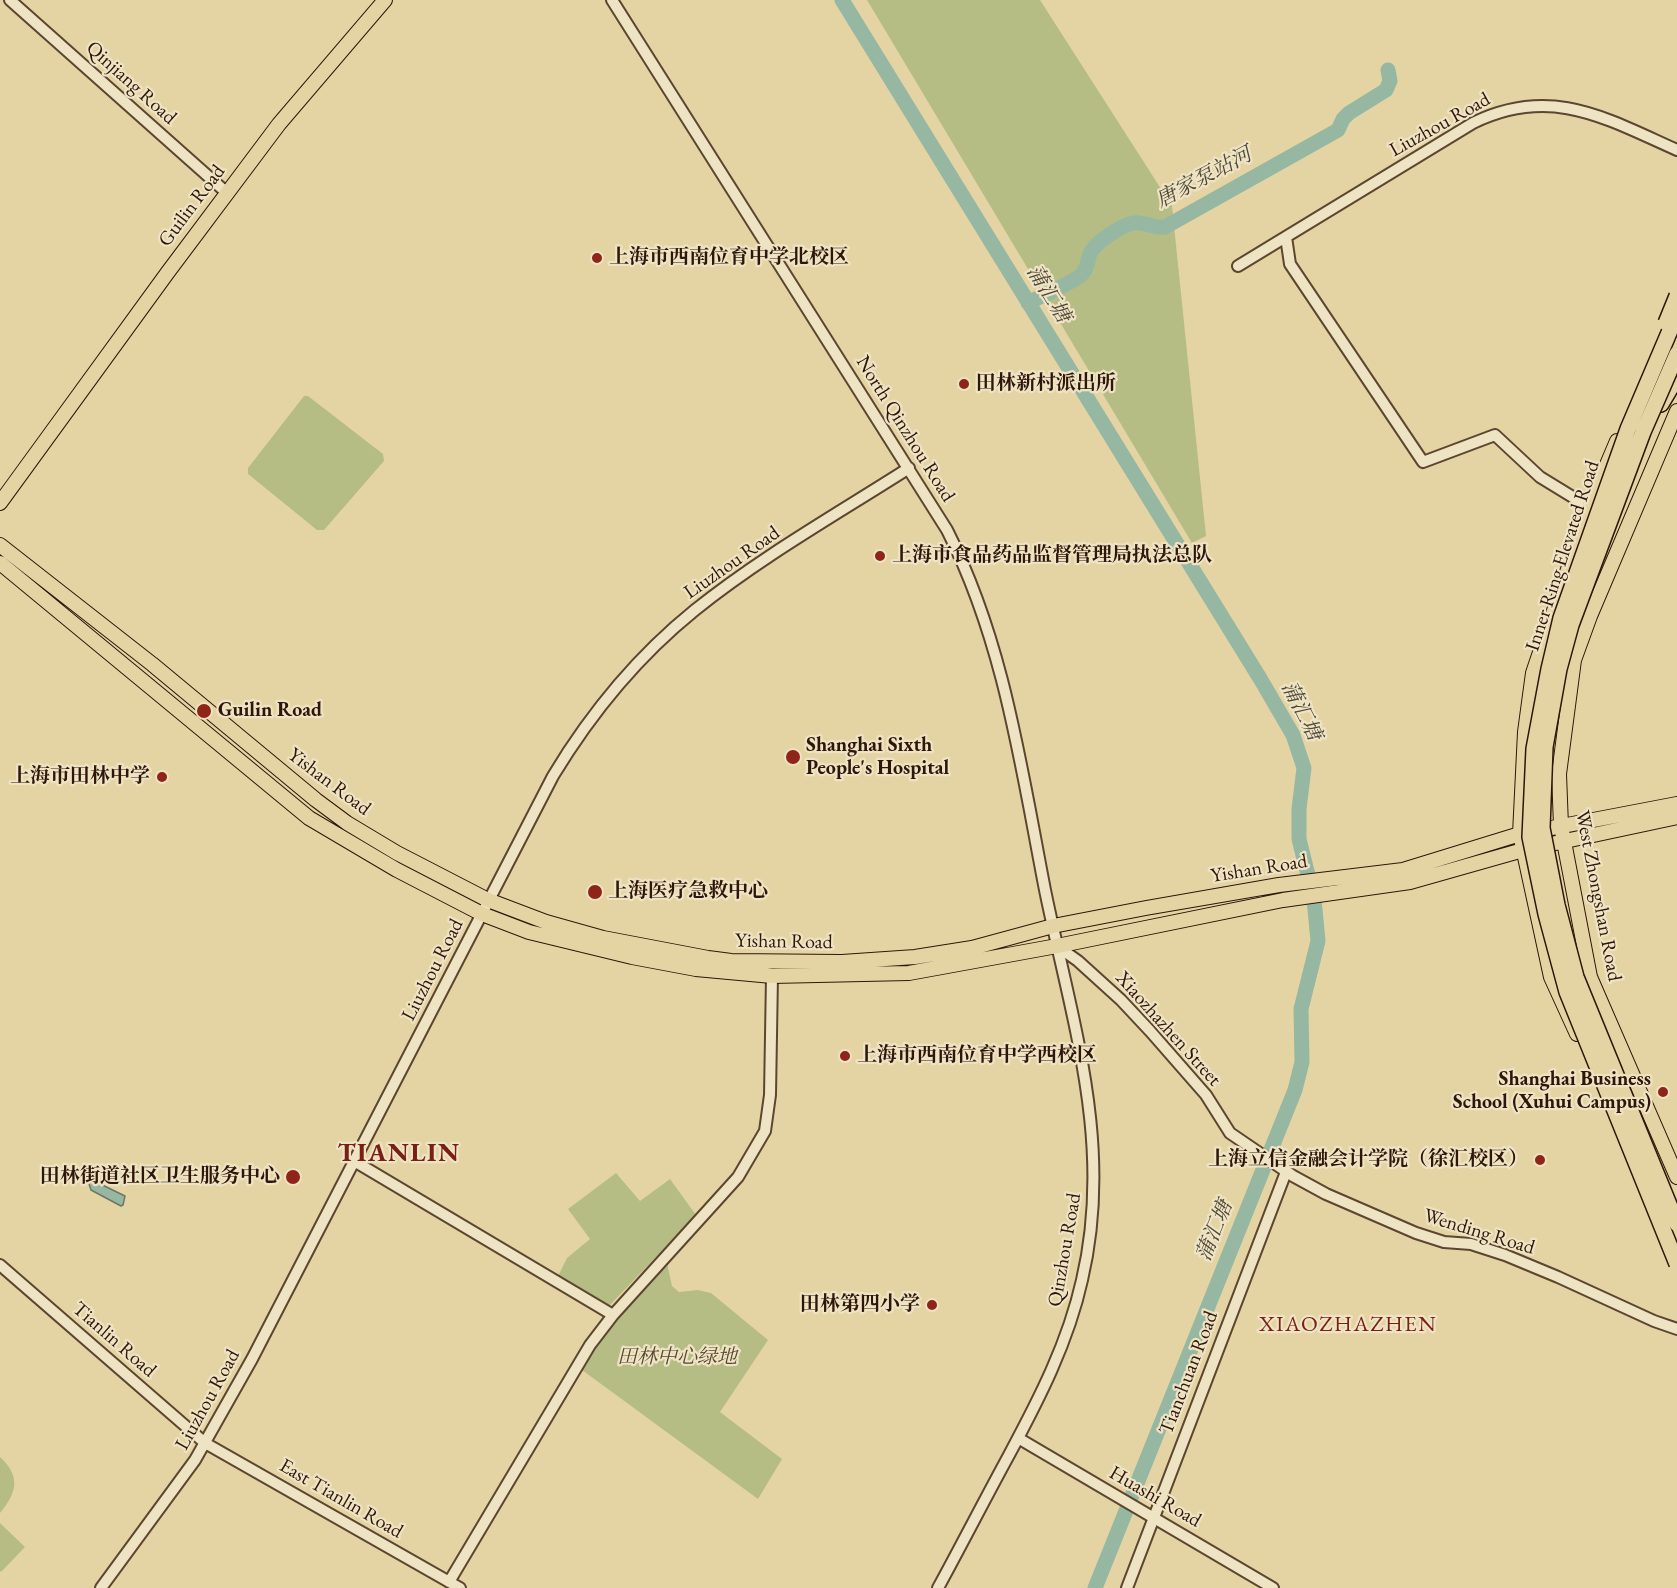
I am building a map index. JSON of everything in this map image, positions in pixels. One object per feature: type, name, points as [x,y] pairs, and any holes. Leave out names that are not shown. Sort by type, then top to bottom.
[{"type":"highway","points":[[1626,434],[1639,388],[1677,296]]},
{"type":"highway","name":"Inner Ring Elevated Road","points":[[1677,314],[1626,434],[1562,618],[1549,669],[1534,749],[1530,837],[1546,914],[1567,992],[1677,1263]]},
{"type":"highway","name":"Inner Ring Elevated Road","points":[[1677,354],[1644,432],[1571,625],[1559,669],[1545,747],[1542,828],[1557,905],[1576,977],[1677,1224]]},
{"type":"highway","points":[[1644,432],[1677,377]]},
{"type":"main road","name":"Guilin Road","points":[[0,503],[226,193],[279,124],[385,0]]},
{"type":"main road","points":[[1677,296],[1589,507],[1533,673],[1526,732],[1520,834],[1551,977],[1677,1263]]},
{"type":"main road","name":"West Zhongshan Road","points":[[1677,411],[1590,616],[1574,660],[1559,774],[1561,826],[1590,977],[1677,1178]]},
{"type":"main road","name":"Yishan Road","points":[[0,544],[347,823],[397,853],[488,900],[546,922],[641,945],[731,961],[811,963],[884,960],[972,948],[1053,926],[1279,885],[1403,870],[1520,834],[1677,804]]},
{"type":"main road","name":"Yishan Road","points":[[0,563],[309,818],[397,870],[482,914],[529,932],[632,957],[696,969],[772,976],[909,973],[1057,946],[1283,900],[1410,882],[1523,850],[1677,817]]},
{"type":"street","name":"Qinjiang Road","points":[[10,0],[226,193]]},
{"type":"street","name":"North Qinzhou Road","points":[[612,0],[936,510],[955,544],[987,624],[1010,713],[1053,926]]},
{"type":"street","name":"Liuzhou Road","points":[[1238,266],[1473,123],[1508,109],[1544,105],[1579,110],[1606,119],[1677,150]]},
{"type":"street","points":[[1286,237],[1290,264],[1423,462],[1495,435],[1540,477],[1589,507]]},
{"type":"street","name":"Liuzhou Road","points":[[101,1588],[205,1443],[252,1359],[553,776],[596,712],[643,658],[693,611],[729,584],[909,468]]},
{"type":"street","name":"Qinzhou Road","points":[[938,1588],[1046,1383],[1074,1312],[1083,1278],[1093,1216],[1094,1148],[1091,1114],[1053,926]]},
{"type":"street","name":"Xiaozhazhen Street","points":[[1057,946],[1078,961],[1121,1000],[1206,1095],[1230,1133],[1274,1164]]},
{"type":"street","points":[[449,1582],[590,1345],[613,1315],[738,1177],[765,1131],[770,1095],[772,976]]},
{"type":"street","points":[[354,1161],[613,1315]]},
{"type":"street","name":"Wending Road","points":[[1274,1164],[1326,1194],[1416,1233],[1444,1242],[1471,1244],[1505,1255],[1677,1329]]},
{"type":"street","name":"Tianchuan Road","points":[[1127,1588],[1286,1172]]},
{"type":"street","name":"Tianlin Road","points":[[0,1265],[205,1443]]},
{"type":"street","name":"Huashi Road","points":[[1018,1438],[1273,1588]]},
{"type":"street","name":"East Tianlin Road","points":[[205,1443],[460,1588]]},
{"type":"green space","points":[[867,0],[1040,0],[1172,206],[1206,536],[1192,543]]},
{"type":"green space","points":[[304,396],[308,396],[383,454],[384,461],[324,530],[317,530],[248,474],[248,468]]},
{"type":"green space","points":[[616,1173],[640,1201],[670,1179],[696,1215],[609,1306],[558,1276],[567,1258],[590,1239],[568,1209]]},
{"type":"green space","name":"田林中心绿地","points":[[667,1263],[672,1286],[679,1292],[698,1290],[711,1293],[768,1340],[720,1412],[782,1459],[758,1499],[582,1370],[610,1325]]},
{"type":"green space","points":[[0,1457],[11,1471],[14,1485],[6,1506],[0,1513]]},
{"type":"green space","points":[[0,1523],[25,1547],[1,1572],[0,1571]]},
{"type":"shaded area","points":[[92,1180],[125,1196],[123,1205],[91,1190],[89,1184]]},
{"type":"waterway","name":"蒲汇塘","points":[[842,0],[1261,680],[1293,735],[1304,768],[1299,809],[1299,839],[1314,899],[1318,941],[1301,1009],[1302,1062],[1295,1090],[1095,1588]]},
{"type":"waterway","name":"唐家泵站河","points":[[1028,303],[1081,275],[1093,250],[1116,230],[1138,223],[1165,227],[1338,130],[1349,113],[1386,90],[1390,81],[1388,70]]},
{"type":"place","name":"上海市西南位育中学北校区","points":[[597,258]]},
{"type":"place","name":"田林新村派出所","points":[[964,384]]},
{"type":"place","name":"上海市食品药品监督管理局执法总队","points":[[880,556]]},
{"type":"place","name":"Guilin Road","points":[[204,711]]},
{"type":"place","name":"Shanghai Sixth People's Hospital","points":[[793,757]]},
{"type":"place","name":"上海市田林中学","points":[[162,777]]},
{"type":"place","name":"上海医疗急救中心","points":[[595,892]]},
{"type":"place","name":"上海市西南位育中学西校区","points":[[845,1056]]},
{"type":"place","name":"Shanghai Business School (Xuhui Campus)","points":[[1663,1092]]},
{"type":"place","name":"上海立信金融会计学院（徐汇校区）","points":[[1540,1160]]},
{"type":"place","name":"田林街道社区卫生服务中心","points":[[293,1177]]},
{"type":"place","name":"田林第四小学","points":[[932,1305]]},
{"type":"district","name":"TIANLIN","points":[[399,1154]]},
{"type":"district","name":"XIAOZHAZHEN","points":[[1348,1325]]}]
